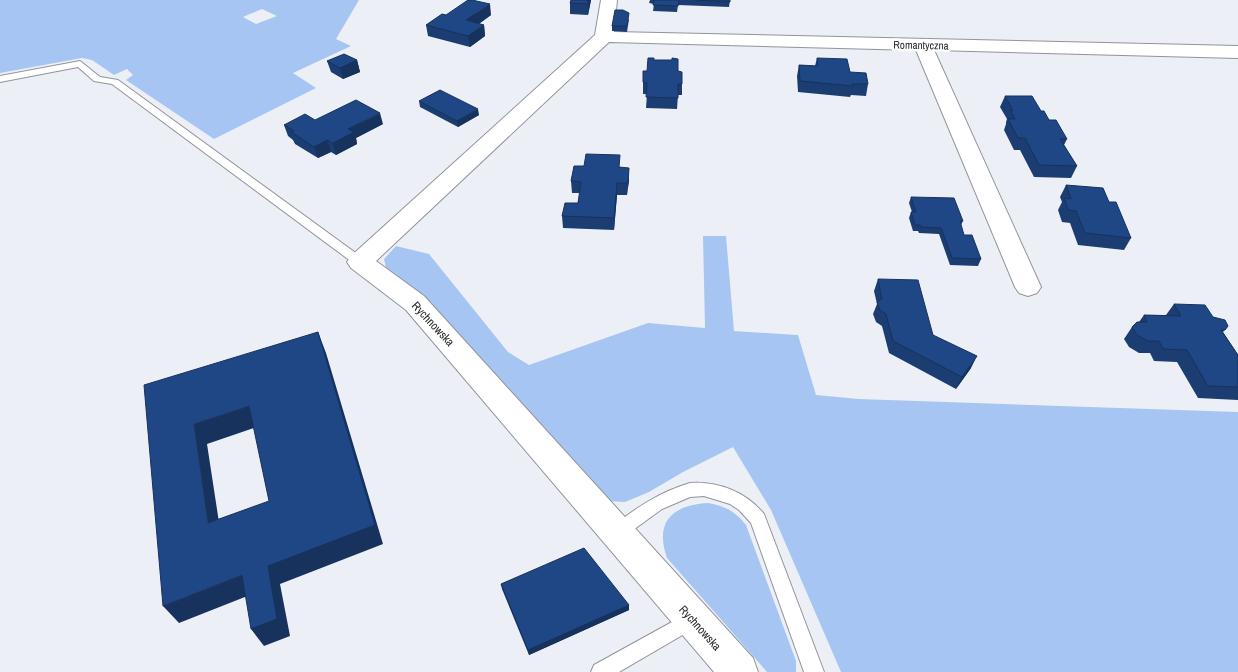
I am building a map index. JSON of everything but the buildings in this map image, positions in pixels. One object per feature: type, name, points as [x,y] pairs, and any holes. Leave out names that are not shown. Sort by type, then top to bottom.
[{"type":"street","points":[[360,262],[604,36],[609,0]]},
{"type":"street","name":"Romantyczna","points":[[604,36],[1238,52]]},
{"type":"street","points":[[923,45],[1028,287]]},
{"type":"street","name":"Rychnowska","points":[[360,262],[414,303],[453,344],[615,533],[739,672]]},
{"type":"lane","points":[[0,80],[80,64],[98,79],[115,82],[360,262]]},
{"type":"lane","points":[[615,533],[655,505],[681,493],[702,489],[729,495],[748,504],[758,519],[814,672]]},
{"type":"lane","points":[[602,672],[693,620]]},
{"type":"shaded area","points":[[0,0],[359,0],[336,39],[351,46],[293,73],[316,88],[214,139],[126,80],[133,75],[127,69],[114,75],[92,60],[82,58],[0,73]],"holes":[[[262,9],[277,16],[256,24],[243,17]]]},
{"type":"shaded area","points":[[703,236],[726,236],[734,331],[798,335],[816,395],[859,399],[1238,412],[1238,672],[841,672],[771,510],[733,447],[683,472],[649,492],[625,502],[606,501],[444,321],[386,268],[384,259],[396,246],[429,254],[508,352],[529,365],[648,323],[705,328]]},
{"type":"shaded area","points":[[708,503],[729,510],[746,525],[796,661],[796,672],[767,672],[667,558],[663,534],[665,525],[670,517],[685,507]]}]
